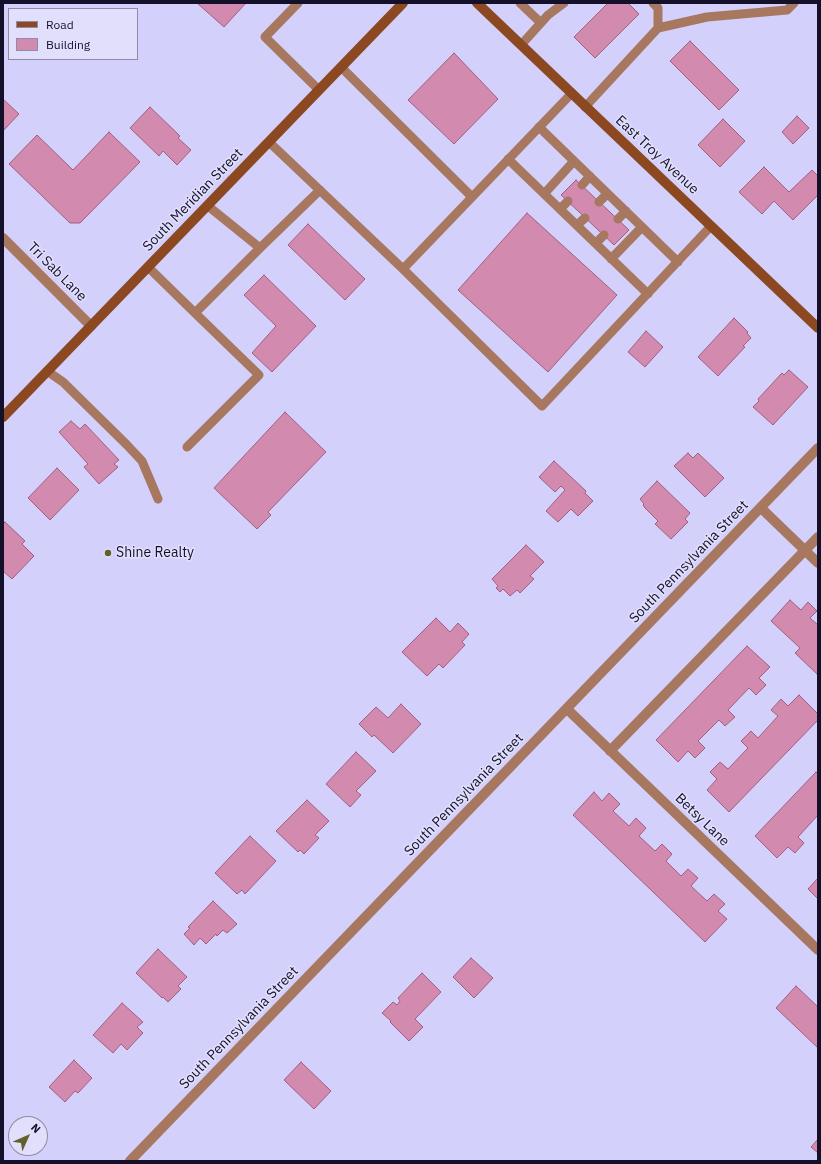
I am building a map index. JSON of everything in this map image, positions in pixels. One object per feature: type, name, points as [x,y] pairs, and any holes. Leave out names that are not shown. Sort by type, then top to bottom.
[{"type":"main road","name":"South Meridian Street","points":[[3,417],[403,3]]},
{"type":"main road","name":"East Troy Avenue","points":[[480,4],[521,46],[818,328]]},
{"type":"street","name":"Tri Sab Lane","points":[[3,238],[91,326]]},
{"type":"street","name":"South Pennsylvania Street","points":[[130,1161],[818,448]]},
{"type":"street","points":[[761,508],[818,563]]},
{"type":"street","points":[[610,751],[818,537]]},
{"type":"street","name":"Betsy Lane","points":[[567,709],[818,950]]},
{"type":"lane","points":[[298,3],[265,37],[319,90]]},
{"type":"lane","points":[[520,3],[541,23]]},
{"type":"lane","points":[[521,46],[548,15],[564,3]]},
{"type":"lane","points":[[653,3],[658,8],[658,28]]},
{"type":"lane","points":[[586,107],[658,28],[707,17],[787,10],[794,3]]},
{"type":"lane","points":[[341,67],[472,197]]},
{"type":"lane","points":[[402,269],[572,94]]},
{"type":"lane","points":[[539,127],[678,262]]},
{"type":"lane","points":[[270,142],[542,406],[711,226]]},
{"type":"lane","points":[[508,159],[648,294]]},
{"type":"lane","points":[[544,194],[574,161]]},
{"type":"lane","points":[[582,185],[590,176]]},
{"type":"lane","points":[[195,313],[320,190]]},
{"type":"lane","points":[[599,202],[607,194]]},
{"type":"lane","points":[[560,209],[568,201]]},
{"type":"lane","points":[[208,206],[260,248]]},
{"type":"lane","points":[[618,219],[626,211]]},
{"type":"lane","points":[[577,225],[585,218]]},
{"type":"lane","points":[[612,259],[642,227]]},
{"type":"lane","points":[[596,243],[604,235]]},
{"type":"lane","points":[[148,267],[259,375],[187,447]]},
{"type":"lane","points":[[47,371],[63,382],[127,445],[142,462],[158,499]]},
{"type":"building","points":[[197,3],[246,3],[224,27]]},
{"type":"building","points":[[608,3],[628,3],[639,14],[595,58],[574,37]]},
{"type":"building","points":[[690,41],[739,90],[719,110],[670,61]]},
{"type":"building","points":[[454,53],[498,99],[454,144],[408,100]]},
{"type":"building","points":[[3,99],[19,114],[3,131]]},
{"type":"building","points":[[150,107],[180,136],[178,138],[191,150],[177,165],[163,151],[159,156],[130,128]]},
{"type":"building","points":[[797,116],[809,128],[793,144],[782,132]]},
{"type":"building","points":[[723,119],[745,141],[720,167],[698,145]]},
{"type":"building","points":[[109,132],[140,162],[80,223],[70,223],[9,164],[37,135],[73,170]]},
{"type":"building","points":[[764,167],[789,192],[812,170],[818,176],[818,195],[793,220],[774,201],[762,214],[739,192]]},
{"type":"building","points":[[576,180],[629,230],[614,245],[561,195]]},
{"type":"building","points":[[527,213],[617,295],[548,372],[458,290]]},
{"type":"building","points":[[308,224],[365,279],[345,300],[288,245]]},
{"type":"building","points":[[264,275],[316,326],[272,372],[252,353],[276,326],[244,295]]},
{"type":"building","points":[[734,318],[748,332],[747,333],[751,338],[743,346],[745,347],[718,376],[698,357]]},
{"type":"building","points":[[646,331],[663,347],[645,367],[628,352]]},
{"type":"building","points":[[789,370],[808,387],[773,425],[753,407],[759,401],[758,399],[782,373],[784,375]]},
{"type":"building","points":[[285,412],[326,452],[268,512],[271,515],[257,529],[214,488]]},
{"type":"building","points":[[71,421],[80,429],[85,424],[119,460],[114,464],[118,467],[99,484],[84,467],[88,464],[59,432]]},
{"type":"building","points":[[688,453],[693,458],[698,453],[724,478],[705,497],[674,466]]},
{"type":"building","points":[[554,461],[586,491],[585,493],[593,501],[578,516],[571,509],[558,522],[546,511],[565,490],[561,486],[555,492],[539,477]]},
{"type":"building","points":[[57,468],[79,490],[50,520],[28,498]]},
{"type":"building","points":[[657,481],[690,513],[685,519],[688,522],[671,539],[655,524],[658,521],[645,508],[640,499]]},
{"type":"building","points":[[5,522],[25,541],[22,544],[34,556],[12,579],[3,571],[3,524]]},
{"type":"building","points":[[526,545],[544,562],[530,576],[534,579],[520,593],[517,590],[510,596],[503,589],[500,592],[496,588],[498,586],[492,579]]},
{"type":"building","points":[[790,600],[801,610],[808,602],[817,611],[810,618],[818,625],[818,675],[795,653],[800,648],[771,621]]},
{"type":"building","points":[[436,618],[450,632],[458,623],[469,634],[462,642],[465,645],[443,668],[439,664],[427,676],[402,652]]},
{"type":"building","points":[[747,646],[770,667],[759,678],[766,685],[756,695],[749,688],[728,710],[735,717],[725,726],[719,720],[698,741],[705,748],[695,758],[688,751],[678,762],[656,740]]},
{"type":"building","points":[[799,695],[818,714],[818,720],[729,812],[707,790],[717,779],[710,772],[720,762],[728,769],[748,748],[741,741],[751,731],[758,738],[778,716],[771,710],[781,699],[788,706]]},
{"type":"building","points":[[401,704],[421,724],[393,753],[374,735],[372,737],[359,724],[376,707],[388,718]]},
{"type":"building","points":[[356,752],[376,771],[356,791],[361,795],[350,807],[326,784]]},
{"type":"building","points":[[816,772],[818,774],[818,815],[798,837],[804,843],[795,853],[788,847],[777,858],[755,836]]},
{"type":"building","points":[[594,792],[602,801],[609,793],[620,804],[613,811],[629,826],[636,818],[646,828],[639,836],[655,851],[662,844],[672,854],[666,861],[681,876],[688,869],[698,878],[691,886],[707,901],[714,894],[725,904],[718,911],[727,919],[705,942],[573,815]]},
{"type":"building","points":[[307,800],[329,821],[315,835],[319,838],[304,854],[300,850],[298,852],[276,831]]},
{"type":"building","points":[[250,836],[276,861],[245,894],[242,890],[237,894],[215,873]]},
{"type":"building","points":[[818,878],[818,899],[808,889]]},
{"type":"building","points":[[213,901],[237,924],[227,933],[223,930],[217,936],[216,934],[206,944],[200,938],[194,945],[184,934],[190,928],[188,927]]},
{"type":"building","points":[[158,949],[187,977],[178,986],[181,989],[168,1002],[136,973]]},
{"type":"building","points":[[471,958],[493,978],[474,998],[453,977]]},
{"type":"building","points":[[422,973],[441,992],[415,1019],[423,1027],[409,1041],[382,1013],[393,1002],[397,1005],[400,1001],[398,998]]},
{"type":"building","points":[[796,986],[818,1007],[818,1048],[776,1008]]},
{"type":"building","points":[[122,1003],[143,1022],[137,1027],[143,1033],[127,1050],[121,1044],[113,1053],[93,1035]]},
{"type":"building","points":[[74,1060],[92,1078],[78,1093],[75,1091],[65,1102],[49,1087]]},
{"type":"building","points":[[301,1062],[331,1091],[314,1109],[284,1080]]},
{"type":"building","points":[[818,1139],[818,1153],[811,1147]]},
{"type":"place","name":"Shine Realty","points":[[108,553]]}]
